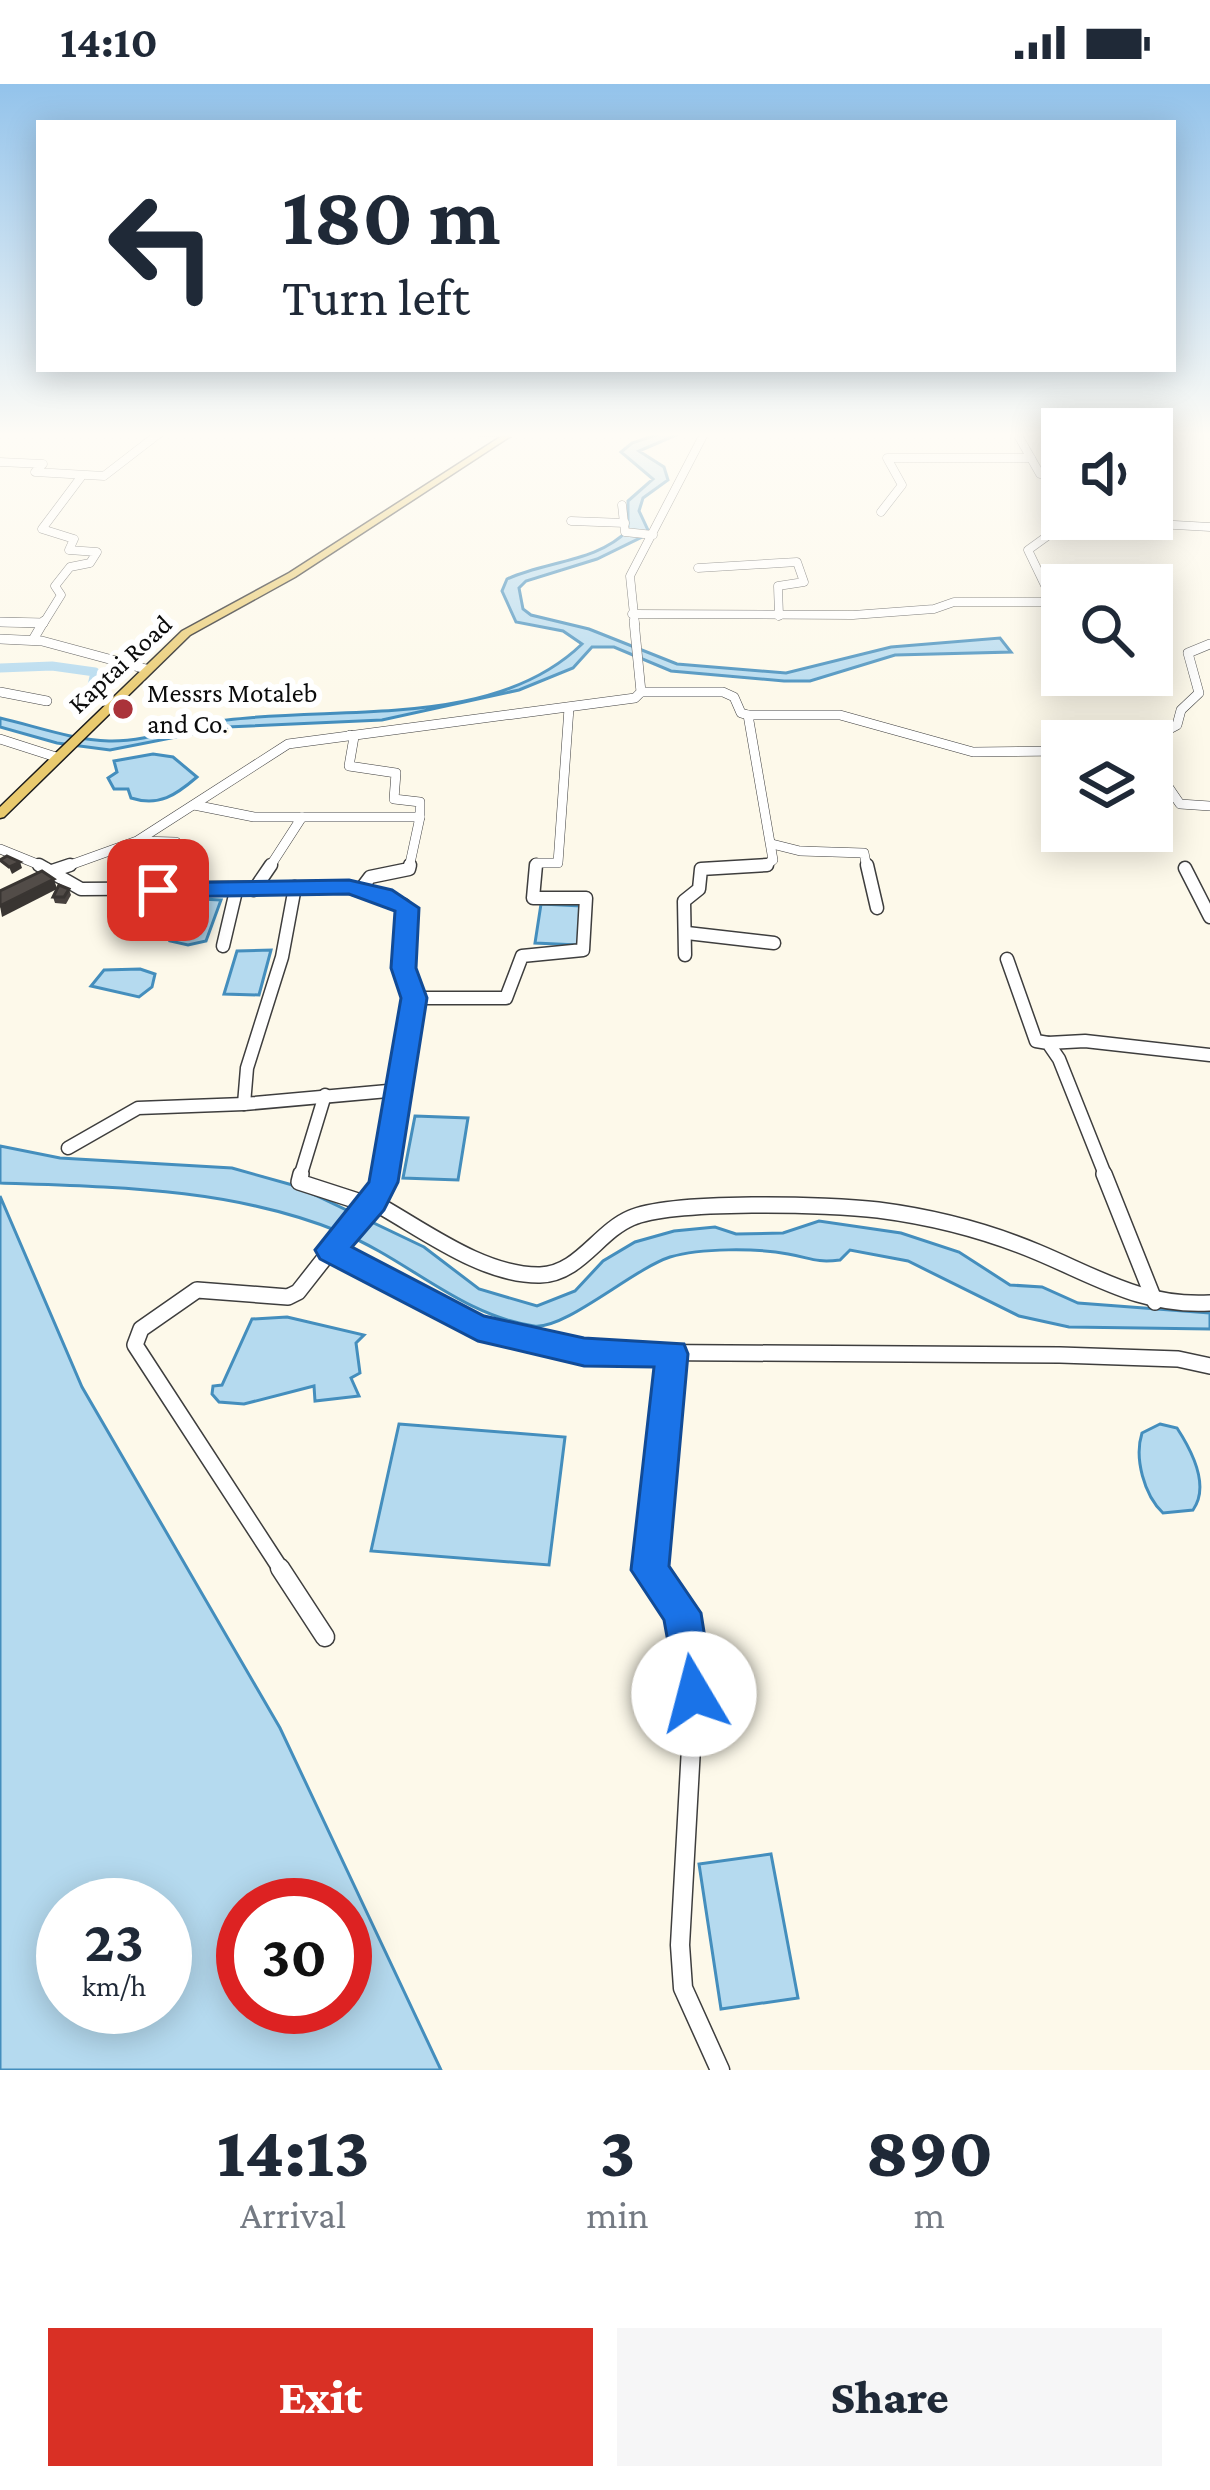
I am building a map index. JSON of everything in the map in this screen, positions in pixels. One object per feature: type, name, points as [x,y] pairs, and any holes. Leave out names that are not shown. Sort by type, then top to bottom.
[{"type":"main road","name":"Kaptai Road","points":[[0,810],[186,632],[266,589],[367,525]]},
{"type":"street","points":[[34,638],[62,595],[55,586],[70,567],[90,563],[97,552],[69,550],[74,539],[42,529],[45,525]]},
{"type":"street","points":[[607,525],[650,535]]},
{"type":"street","points":[[641,692],[630,576],[655,525]]},
{"type":"street","points":[[1173,525],[1210,527]]},
{"type":"street","points":[[632,614],[779,616],[942,611],[954,602],[1054,602],[1028,550],[1042,540]]},
{"type":"street","points":[[698,568],[797,562],[804,582],[778,586],[779,616]]},
{"type":"street","points":[[0,622],[44,623]]},
{"type":"street","points":[[0,639],[34,638],[99,654],[119,667],[146,669]]},
{"type":"street","points":[[1173,727],[1181,710],[1198,693],[1188,653],[1210,644]]},
{"type":"street","points":[[0,692],[46,700]]},
{"type":"street","points":[[30,877],[137,841],[288,744],[569,708],[635,698],[641,692],[723,692],[734,697],[741,713],[748,715],[840,715],[974,752],[1041,751]]},
{"type":"street","points":[[414,998],[506,998],[522,956],[584,950],[586,898],[533,898],[536,863],[558,863],[569,708]]},
{"type":"street","points":[[686,955],[683,901],[699,889],[701,869],[766,865],[773,860],[748,715]]},
{"type":"street","points":[[350,735],[354,737],[349,766],[396,773],[394,800],[420,802],[409,869],[370,878],[362,889]]},
{"type":"street","points":[[0,739],[61,752]]},
{"type":"street","points":[[1173,793],[1180,804],[1210,806]]},
{"type":"street","points":[[194,806],[254,817],[420,817]]},
{"type":"street","points":[[254,890],[302,817]]},
{"type":"street","points":[[137,841],[176,842],[175,852]]},
{"type":"street","points":[[772,844],[800,851],[864,853],[877,908]]},
{"type":"street","points":[[0,850],[50,869],[81,889],[362,889],[404,904],[409,912],[404,968],[414,998],[384,1182],[369,1206],[298,1292],[288,1297],[197,1290],[142,1329],[134,1346],[325,1636]]},
{"type":"street","points":[[1185,868],[1210,916]]},
{"type":"street","points":[[244,1104],[247,1068],[282,957],[295,887]]},
{"type":"street","points":[[224,946],[236,891]]},
{"type":"street","points":[[687,933],[774,943]]},
{"type":"street","points":[[1007,959],[1036,1041],[1085,1041],[1210,1055]]},
{"type":"street","points":[[1048,1043],[1059,1059],[1155,1302]]},
{"type":"street","points":[[68,1148],[138,1108],[399,1090]]},
{"type":"street","points":[[325,1095],[299,1182],[369,1206],[501,1267],[541,1276],[578,1261],[616,1222],[641,1213],[776,1205],[893,1212],[955,1224],[1054,1259],[1120,1294],[1155,1302],[1210,1303]]},
{"type":"street","points":[[336,1244],[478,1328],[584,1352],[866,1350],[1110,1356],[1210,1366]]},
{"type":"street","points":[[672,1354],[650,1570],[682,1613],[686,1633],[694,1694],[680,1945],[682,1988],[720,2070]]},
{"type":"water","points":[[628,525],[645,525],[648,530],[597,559],[526,581],[519,588],[523,609],[677,664],[786,673],[891,647],[1000,638],[1011,652],[895,655],[810,681],[784,681],[671,671],[614,647],[592,647],[573,668],[519,690],[382,720],[227,727],[110,750],[57,743],[0,727],[0,718],[82,738],[123,741],[227,720],[414,709],[505,690],[546,671],[582,644],[563,631],[516,622],[502,591],[507,579],[602,549],[628,530]]},
{"type":"water","points":[[153,754],[173,757],[197,777],[159,800],[131,798],[128,789],[114,789],[108,778],[117,772],[114,761]]},
{"type":"water","points":[[179,898],[221,900],[206,941],[188,945],[170,941],[177,916],[169,908]]},
{"type":"water","points":[[541,904],[582,906],[578,945],[535,943]]},
{"type":"water","points":[[271,950],[259,995],[224,994],[237,951]]},
{"type":"water","points":[[140,969],[155,974],[152,987],[139,997],[91,986],[104,970]]},
{"type":"water","points":[[415,1116],[468,1118],[458,1180],[403,1178]]},
{"type":"water","points":[[0,1146],[60,1158],[232,1168],[296,1186],[424,1247],[479,1289],[537,1306],[575,1291],[603,1261],[635,1242],[674,1231],[715,1227],[736,1234],[783,1233],[819,1221],[901,1233],[959,1252],[1010,1285],[1042,1287],[1078,1303],[1210,1313],[1210,1329],[1069,1327],[1019,1316],[908,1261],[850,1250],[832,1261],[745,1250],[670,1257],[563,1319],[534,1326],[482,1311],[365,1244],[299,1217],[173,1193],[0,1183]]},
{"type":"water","points":[[0,1196],[82,1387],[280,1728],[351,1878],[216,1878],[216,2034],[372,2034],[372,1923],[441,2070],[0,2070]]},
{"type":"water","points":[[287,1317],[364,1335],[356,1343],[360,1373],[351,1378],[359,1396],[315,1401],[314,1386],[244,1404],[219,1402],[212,1394],[213,1386],[222,1385],[252,1319]]},
{"type":"water","points":[[399,1424],[565,1437],[549,1565],[371,1551]]},
{"type":"water","points":[[1160,1424],[1177,1428],[1193,1458],[1200,1490],[1193,1510],[1163,1513],[1146,1486],[1139,1454],[1142,1433]]},
{"type":"water","points":[[771,1854],[798,1998],[721,2009],[699,1864]]},
{"type":"building","points":[[7,856],[20,862],[9,867],[0,860]]},
{"type":"building","points":[[42,871],[54,879],[0,906],[0,891]]},
{"type":"building","points":[[59,885],[69,889],[64,897],[53,897]]},
{"type":"waterway","points":[[0,668],[52,666],[95,672],[89,700]]},
{"type":"place","name":"Messrs Motaleb and Co.","points":[[123,709]]},
{"type":"route","points":[[158,890],[349,887],[384,895],[407,908],[404,968],[414,998],[384,1182],[373,1202],[331,1250],[478,1328],[584,1352],[672,1354],[650,1570],[682,1613],[694,1694]]}]
